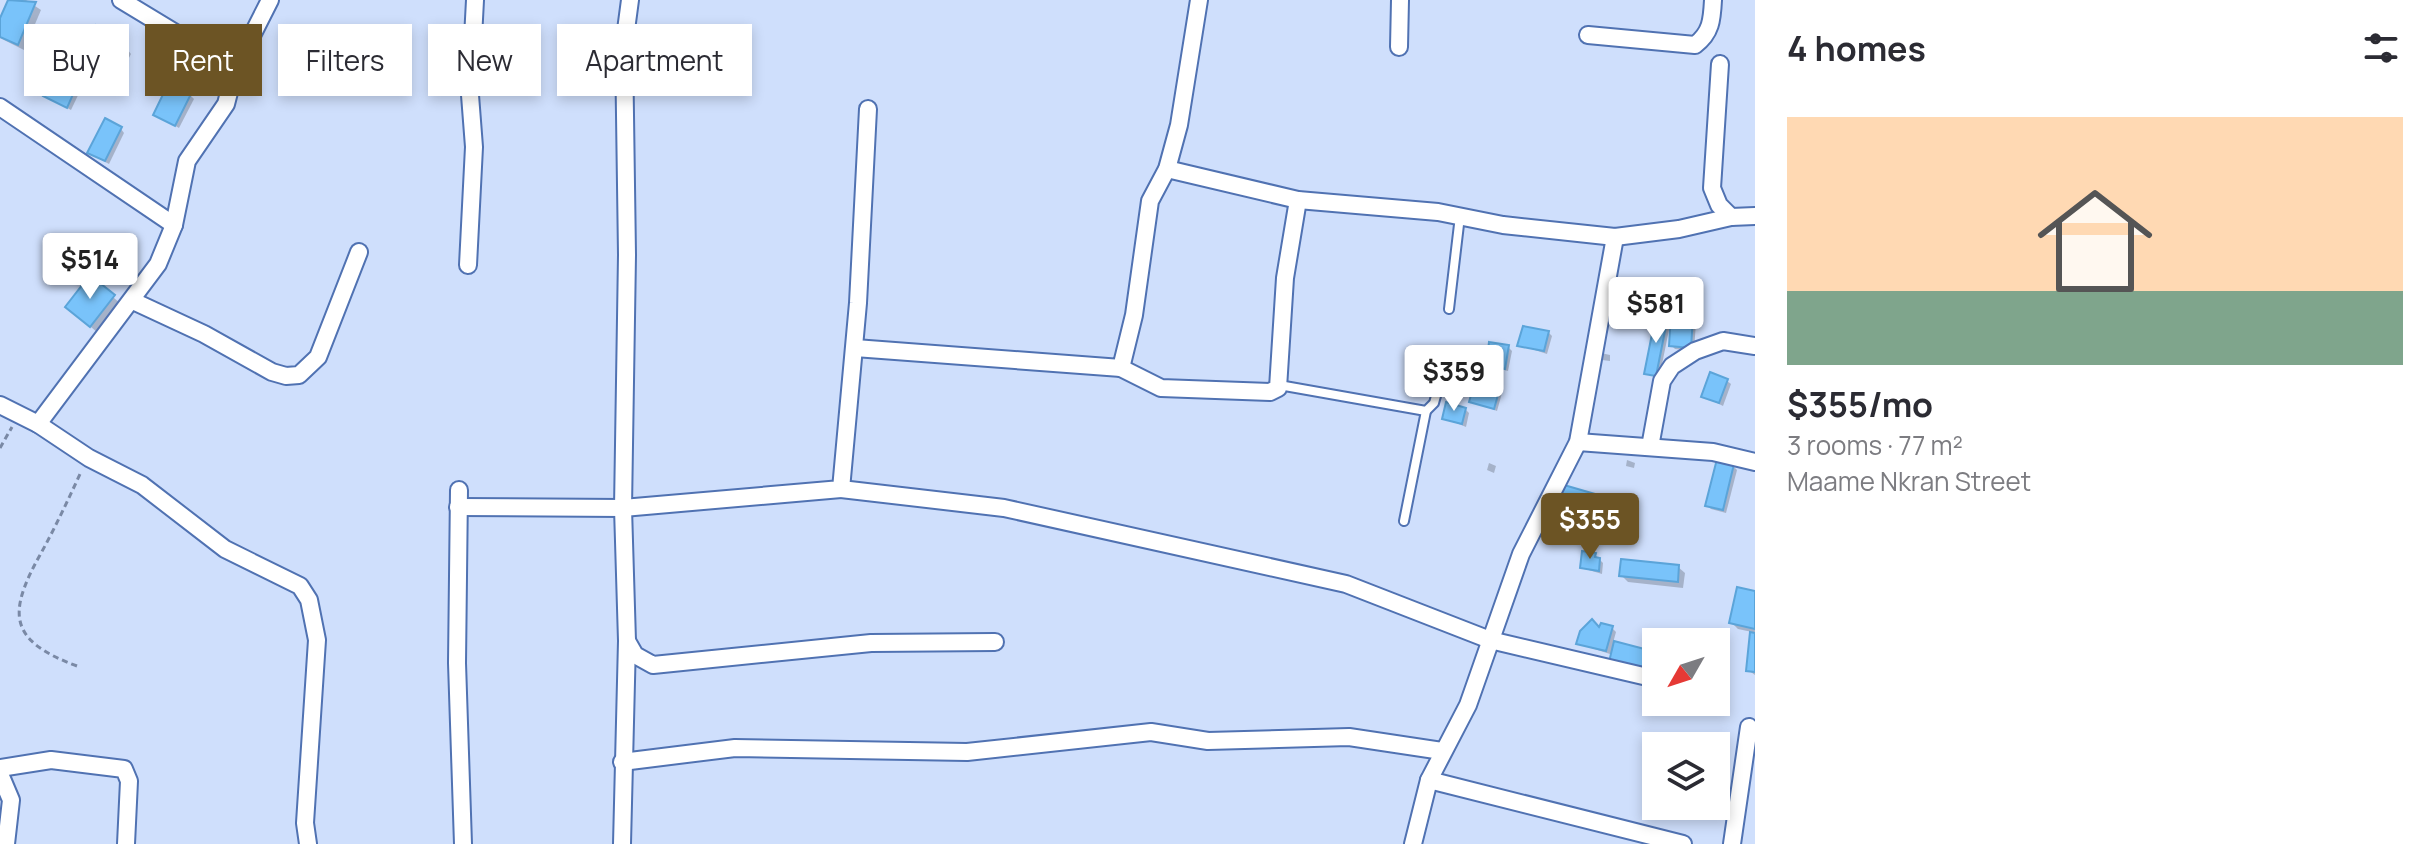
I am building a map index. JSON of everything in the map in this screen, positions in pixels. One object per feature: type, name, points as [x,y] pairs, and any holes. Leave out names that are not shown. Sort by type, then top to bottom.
[{"type":"street","points":[[121,0],[161,24]]},
{"type":"street","points":[[258,24],[270,0]]},
{"type":"street","points":[[468,265],[474,147],[470,95],[475,0]]},
{"type":"street","points":[[622,844],[627,641],[623,508],[627,255],[624,45],[630,0]]},
{"type":"street","points":[[1121,368],[1134,315],[1150,201],[1167,169],[1179,125],[1199,0]]},
{"type":"street","points":[[1399,47],[1400,0]]},
{"type":"street","points":[[1588,35],[1695,45],[1709,29],[1713,0]]},
{"type":"street","points":[[1720,64],[1712,188],[1719,205],[1731,217]]},
{"type":"street","points":[[38,424],[158,264],[174,225],[187,161],[226,104],[228,96]]},
{"type":"street","points":[[0,107],[174,225]]},
{"type":"street","points":[[841,489],[855,348],[868,109]]},
{"type":"street","points":[[1167,169],[1298,200],[1460,216],[1503,225],[1615,237],[1679,229],[1731,217],[1755,216]]},
{"type":"street","points":[[855,348],[1121,368],[1161,388],[1270,392],[1279,385],[1283,294],[1298,200]]},
{"type":"street","points":[[1413,844],[1429,780],[1462,719],[1534,524],[1578,442],[1615,237]]},
{"type":"street","points":[[133,301],[204,334],[272,372],[299,375],[318,357],[359,252]]},
{"type":"street","points":[[1650,447],[1662,381],[1672,366],[1695,351],[1723,341],[1755,346]]},
{"type":"street","points":[[0,405],[38,424],[89,458],[142,485],[237,556],[300,586],[309,600],[317,640],[305,823],[308,844]]},
{"type":"street","points":[[1578,442],[1713,452],[1755,462]]},
{"type":"street","points":[[458,507],[623,508],[841,489],[1004,508],[1346,584],[1490,640],[1642,676]]},
{"type":"street","points":[[459,490],[463,844]]},
{"type":"street","points":[[627,641],[635,655],[653,665],[871,643],[995,642]]},
{"type":"street","points":[[1732,844],[1749,727]]},
{"type":"street","points":[[622,762],[735,748],[967,752],[1151,732],[1208,741],[1349,737],[1442,751]]},
{"type":"street","points":[[6,844],[11,800],[0,771],[51,760],[124,769],[129,781],[126,844]]},
{"type":"street","points":[[1429,780],[1683,844]]},
{"type":"lane","points":[[1449,309],[1460,216]]},
{"type":"lane","points":[[1404,521],[1426,411],[1434,403],[1447,357]]},
{"type":"lane","points":[[1279,385],[1426,411]]},
{"type":"path","points":[[0,448],[19,416]]},
{"type":"path","points":[[77,666],[42,650],[29,638],[21,627],[17,609],[22,587],[89,458]]},
{"type":"building","points":[[8,0],[36,2],[27,24],[24,24],[18,45],[0,37],[0,18]]},
{"type":"building","points":[[43,96],[72,96],[67,108]]},
{"type":"building","points":[[162,96],[190,96],[175,126],[153,115]]},
{"type":"building","points":[[105,118],[122,127],[105,161],[87,153]]},
{"type":"building","points":[[90,275],[115,295],[90,327],[65,307]]},
{"type":"building","points":[[1656,314],[1668,316],[1656,376],[1644,374]]},
{"type":"building","points":[[1671,315],[1693,317],[1691,348],[1669,346]]},
{"type":"building","points":[[1523,326],[1549,331],[1544,351],[1517,346]]},
{"type":"building","points":[[1489,342],[1509,345],[1505,369],[1468,362],[1470,348],[1488,351]]},
{"type":"building","points":[[1479,367],[1493,371],[1489,385],[1500,388],[1494,409],[1469,402]]},
{"type":"building","points":[[1710,372],[1728,379],[1719,403],[1701,397]]},
{"type":"building","points":[[1446,402],[1466,408],[1462,424],[1442,419]]},
{"type":"building","points":[[1717,459],[1734,464],[1723,510],[1705,506]]},
{"type":"building","points":[[1564,485],[1595,494],[1591,509],[1559,500]]},
{"type":"building","points":[[1582,551],[1596,553],[1595,557],[1600,558],[1599,571],[1580,568]]},
{"type":"building","points":[[1621,559],[1679,565],[1678,582],[1619,576]]},
{"type":"building","points":[[1737,587],[1755,591],[1755,629],[1729,623]]},
{"type":"building","points":[[1592,619],[1599,627],[1601,623],[1613,626],[1606,651],[1576,644],[1580,631]]},
{"type":"building","points":[[1750,632],[1755,633],[1755,672],[1746,671]]},
{"type":"building","points":[[1614,641],[1642,648],[1642,670],[1609,662]]}]
